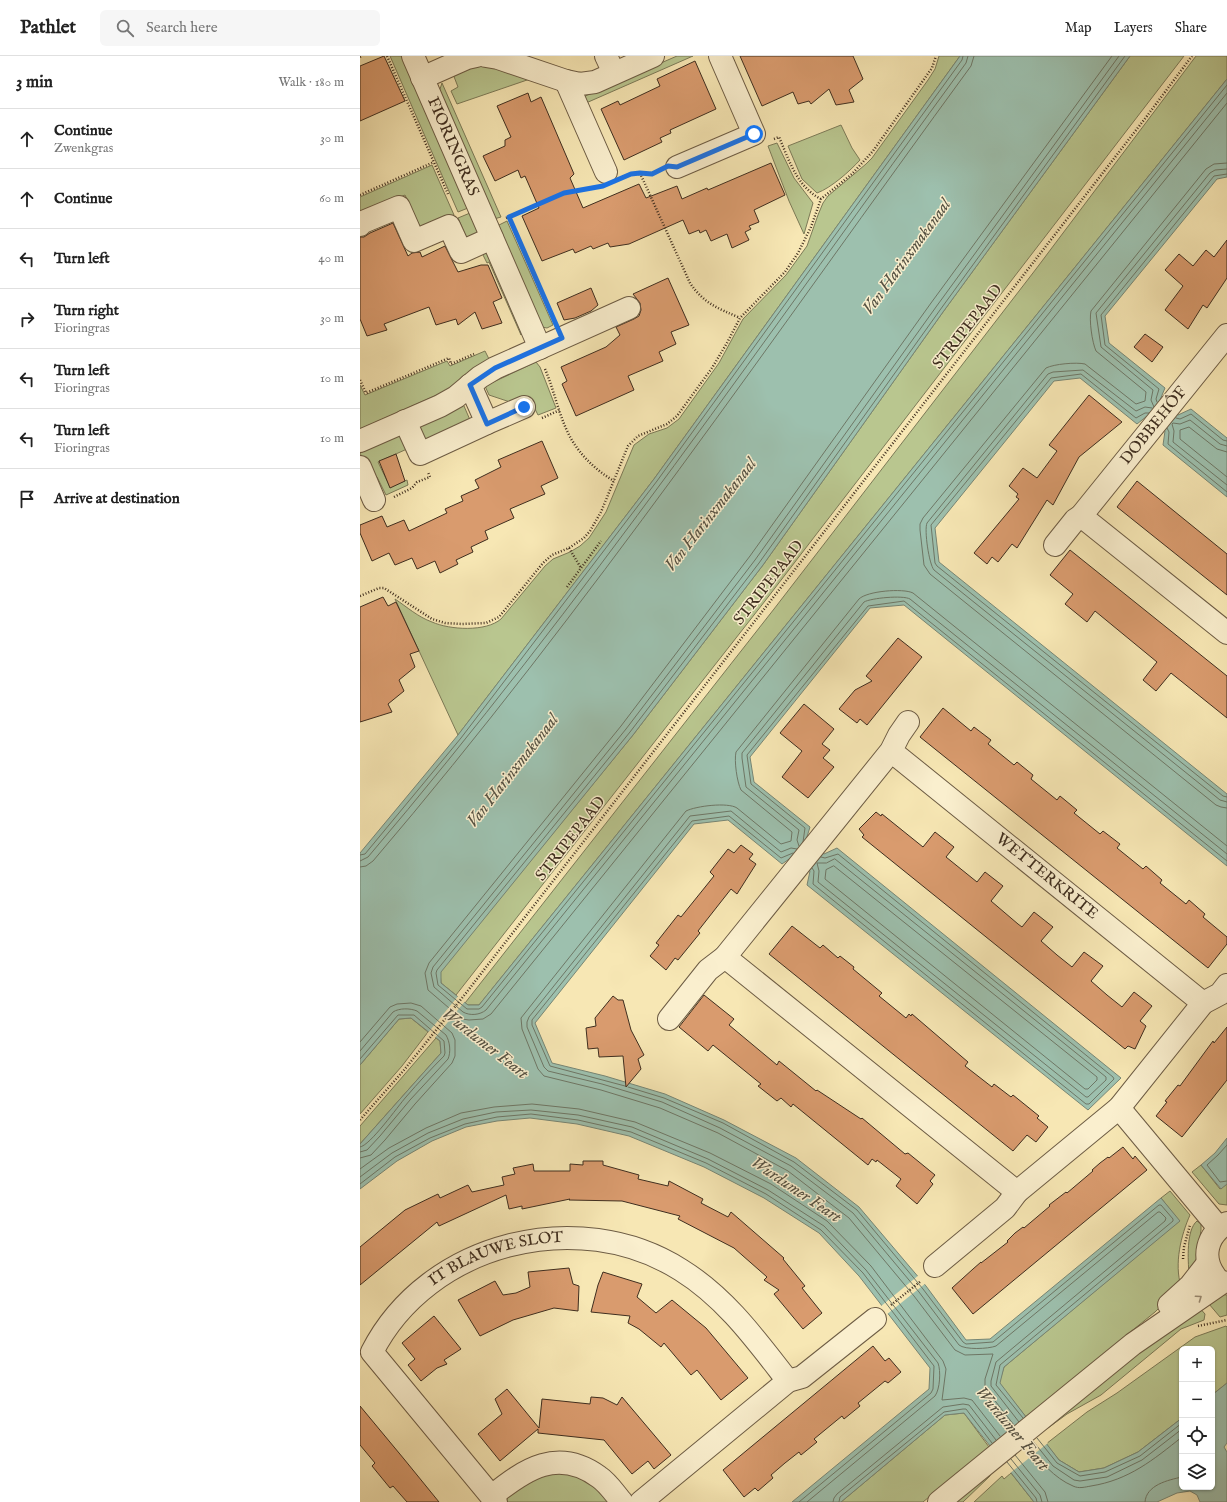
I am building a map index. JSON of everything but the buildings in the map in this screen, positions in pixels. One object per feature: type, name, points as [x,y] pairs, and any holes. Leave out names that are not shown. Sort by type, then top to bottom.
[{"type":"street","name":"FIORINGRAS","points":[[413,56],[538,349]]},
{"type":"street","points":[[422,78],[467,58],[476,56]]},
{"type":"street","points":[[486,56],[498,58],[566,81],[580,84],[595,82],[610,65],[653,56]]},
{"type":"street","points":[[677,167],[754,134],[720,56]]},
{"type":"street","points":[[566,81],[609,179]]},
{"type":"street","points":[[360,225],[363,222],[399,207],[414,241],[449,226],[460,252],[489,232]]},
{"type":"street","points":[[360,441],[440,406],[495,368],[629,308]]},
{"type":"street","name":"DOBBEHÔF","points":[[1055,545],[1075,520],[1081,516],[1156,425],[1227,335]]},
{"type":"street","points":[[470,385],[487,424]]},
{"type":"street","points":[[405,421],[420,454],[524,407]]},
{"type":"street","points":[[360,468],[374,500]]},
{"type":"street","points":[[1081,516],[1227,633]]},
{"type":"street","points":[[669,1019],[708,970],[725,957],[816,846],[891,751],[898,735],[908,722]]},
{"type":"street","name":"WETTERKRITE","points":[[891,751],[1203,1002]]},
{"type":"street","points":[[725,957],[1017,1192]]},
{"type":"street","points":[[928,1273],[1005,1208],[1017,1192],[1119,1108],[1203,1002],[1220,994],[1227,985]]},
{"type":"street","points":[[939,1502],[1133,1344],[1225,1283],[1211,1270],[1208,1263],[1207,1253],[1213,1235],[1223,1226],[1119,1108]]},
{"type":"street","name":"IT BLAUWE SLOT","points":[[622,1502],[600,1477],[579,1466],[555,1463],[539,1465],[512,1479],[494,1499],[372,1352],[388,1323],[419,1292],[451,1269],[488,1252],[526,1241],[547,1238],[570,1238],[609,1242],[646,1252],[695,1279],[726,1305],[788,1380]]},
{"type":"street","points":[[1133,1344],[1158,1316],[1190,1286],[1208,1263]]},
{"type":"street","points":[[641,1502],[788,1380],[802,1377],[882,1313]]},
{"type":"path","points":[[360,596],[379,588],[384,588],[432,619],[445,623],[486,623],[499,617],[543,563],[552,555],[569,548],[584,538],[590,532],[601,512],[628,446],[644,433],[667,424],[677,416],[712,368],[740,318],[786,272],[798,253],[811,227],[821,199],[852,174],[873,151],[932,68],[936,56]]},
{"type":"path","name":"STRIPEPAAD","points":[[360,1120],[399,1076],[466,993],[1192,56]]},
{"type":"path","points":[[754,134],[762,137],[765,142],[779,137],[799,180],[809,192],[821,199]]},
{"type":"path","points":[[360,195],[434,162]]},
{"type":"path","points":[[489,232],[509,217],[564,193],[609,179],[631,174],[652,174],[668,166],[677,167]]},
{"type":"path","points":[[640,173],[690,283],[698,295],[718,309],[740,318]]},
{"type":"path","points":[[509,217],[562,338]]},
{"type":"path","points":[[538,349],[568,434],[588,461],[599,472],[614,481]]},
{"type":"path","points":[[360,380],[366,393],[449,358],[451,364],[479,351]]},
{"type":"path","points":[[374,500],[376,504],[412,488],[417,482],[430,477],[420,454]]},
{"type":"path","points":[[567,587],[601,541]]},
{"type":"path","points":[[569,548],[581,568]]},
{"type":"path","points":[[882,1313],[928,1273]]},
{"type":"green space","points":[[390,56],[402,56],[468,208],[458,212]]},
{"type":"green space","points":[[677,56],[693,56],[586,103],[583,97]]},
{"type":"green space","points":[[939,56],[960,56],[654,479],[458,735],[395,599],[413,612],[440,625],[458,628],[477,628],[486,626],[501,619],[545,566],[553,559],[570,552],[589,538],[606,512],[634,445],[649,434],[667,428],[679,419],[719,363],[743,319],[786,275],[807,246],[823,203],[828,196],[872,158],[928,80],[935,69]]},
{"type":"green space","points":[[1130,56],[1184,56],[765,601],[456,995],[441,983],[440,972],[633,735],[763,565],[943,312]]},
{"type":"green space","points":[[1196,56],[1227,56],[1227,79],[479,1005],[468,1005],[465,1003],[774,609],[1036,269]]},
{"type":"green space","points":[[475,65],[484,65],[530,79],[457,104],[451,91],[458,87],[453,74]]},
{"type":"green space","points":[[442,83],[501,217],[494,219],[439,92]]},
{"type":"green space","points":[[841,125],[852,148],[860,160],[846,174],[817,193],[802,179],[788,146]]},
{"type":"green space","points":[[777,143],[794,178],[813,203],[804,234],[789,201],[768,146]]},
{"type":"green space","points":[[432,165],[454,215],[421,229],[405,195],[360,214],[360,197]]},
{"type":"green space","points":[[470,213],[479,233],[467,239],[458,218]]},
{"type":"green space","points":[[507,221],[553,325],[547,328],[542,327],[497,226]]},
{"type":"green space","points":[[487,251],[521,331],[521,335],[489,262],[487,263],[482,253]]},
{"type":"green space","points":[[485,351],[489,359],[470,371],[446,391],[360,429],[360,385],[365,395],[447,361],[450,366]]},
{"type":"green space","points":[[536,362],[540,367],[556,408],[538,415],[529,397],[513,403],[489,395],[485,386]]},
{"type":"green space","points":[[463,405],[470,420],[423,442],[417,427],[452,412]]},
{"type":"green space","points":[[402,434],[407,449],[378,462],[390,487],[407,480],[408,485],[386,495],[377,477],[372,479],[360,453]]},
{"type":"green space","points":[[411,1018],[428,1032],[402,1066],[360,1114],[360,1065],[399,1019]]},
{"type":"green space","points":[[436,1038],[440,1041],[441,1053],[360,1144],[360,1126]]},
{"type":"green space","points":[[1201,1165],[1220,1189],[1227,1184],[1227,1205],[1219,1204],[1192,1172]]},
{"type":"green space","points":[[1170,1191],[1190,1215],[1181,1240],[1178,1259],[1181,1286],[1155,1312],[1026,1417],[999,1383],[1004,1367],[1179,1221],[1161,1198]]},
{"type":"green space","points":[[1197,1221],[1201,1224],[1201,1230],[1196,1265],[1189,1274],[1189,1238],[1193,1225]]},
{"type":"green space","points":[[1220,1294],[1227,1295],[1227,1315],[1220,1317],[1209,1304]]},
{"type":"green space","points":[[1197,1305],[1205,1314],[1204,1320],[1181,1329],[1101,1395],[1067,1414],[1048,1428],[1046,1426]]},
{"type":"green space","points":[[1226,1326],[1227,1327],[1227,1383],[1215,1393],[1215,1346],[1182,1346],[1195,1337]]},
{"type":"green space","points":[[1179,1348],[1179,1420],[1138,1452],[1104,1468],[1079,1472],[1059,1460],[1046,1444],[1087,1412],[1117,1393]]},
{"type":"green space","points":[[964,1413],[989,1447],[923,1502],[841,1502],[945,1415]]},
{"type":"green space","points":[[546,1471],[582,1475],[613,1502],[507,1502],[503,1496]]},
{"type":"green space","points":[[990,1473],[990,1476],[963,1502],[955,1502]]},
{"type":"green space","points":[[1011,1473],[1034,1502],[974,1502],[1002,1476],[1004,1479]]},
{"type":"water","points":[[960,56],[1130,56],[943,312],[763,565],[633,735],[441,972],[441,983],[468,1005],[479,1005],[1227,79],[1227,177],[1217,179],[1105,316],[1109,343],[1165,388],[1160,400],[1178,415],[1191,409],[1227,438],[1227,497],[1163,445],[1165,431],[1147,416],[1137,424],[1080,378],[1054,381],[935,528],[939,562],[1227,794],[1227,866],[904,605],[870,608],[750,757],[754,782],[810,827],[806,840],[824,854],[837,848],[1121,1078],[1088,1110],[807,885],[810,871],[792,857],[782,864],[728,820],[694,824],[535,1023],[552,1063],[605,1076],[665,1094],[724,1120],[796,1158],[859,1207],[926,1286],[966,1340],[990,1339],[1161,1198],[1180,1221],[1004,1367],[1000,1383],[1059,1460],[1079,1472],[1104,1468],[1138,1452],[1179,1420],[1179,1490],[1215,1490],[1215,1393],[1227,1383],[1227,1443],[1224,1447],[1227,1452],[1227,1502],[1200,1502],[1197,1495],[1190,1491],[1177,1493],[1157,1502],[1034,1502],[964,1413],[945,1415],[841,1502],[792,1502],[929,1389],[930,1368],[859,1276],[819,1233],[764,1198],[704,1167],[629,1136],[577,1124],[530,1118],[497,1121],[466,1127],[432,1141],[397,1161],[360,1189],[360,1144],[441,1053],[440,1041],[411,1018],[399,1019],[360,1065],[360,853],[458,735],[654,479]]},
{"type":"water","points":[[1227,1138],[1227,1184],[1221,1189],[1201,1165],[1215,1153]]},
{"type":"pier","points":[[459,995],[466,1000],[434,1039],[427,1034]]},
{"type":"pier","points":[[919,1275],[926,1283],[886,1315],[880,1307]]},
{"type":"pier","points":[[1028,1415],[1048,1443],[1009,1474],[988,1448]]},
{"type":"route","points":[[524,407],[487,424],[470,385],[495,368],[562,338],[509,217],[564,193],[603,186],[631,174],[652,174],[668,166],[677,167],[754,134]]},
{"type":"water label","name":"Van Harinxmakanaal","points":[[907,257]]},
{"type":"water label","name":"Van Harinxmakanaal","points":[[711,515]]},
{"type":"water label","name":"Van Harinxmakanaal","points":[[513,771]]},
{"type":"water label","name":"Wurdumer Feart","points":[[485,1044]]},
{"type":"water label","name":"Wurdumer Feart","points":[[796,1190]]},
{"type":"water label","name":"Wurdumer Feart","points":[[1012,1429]]}]
